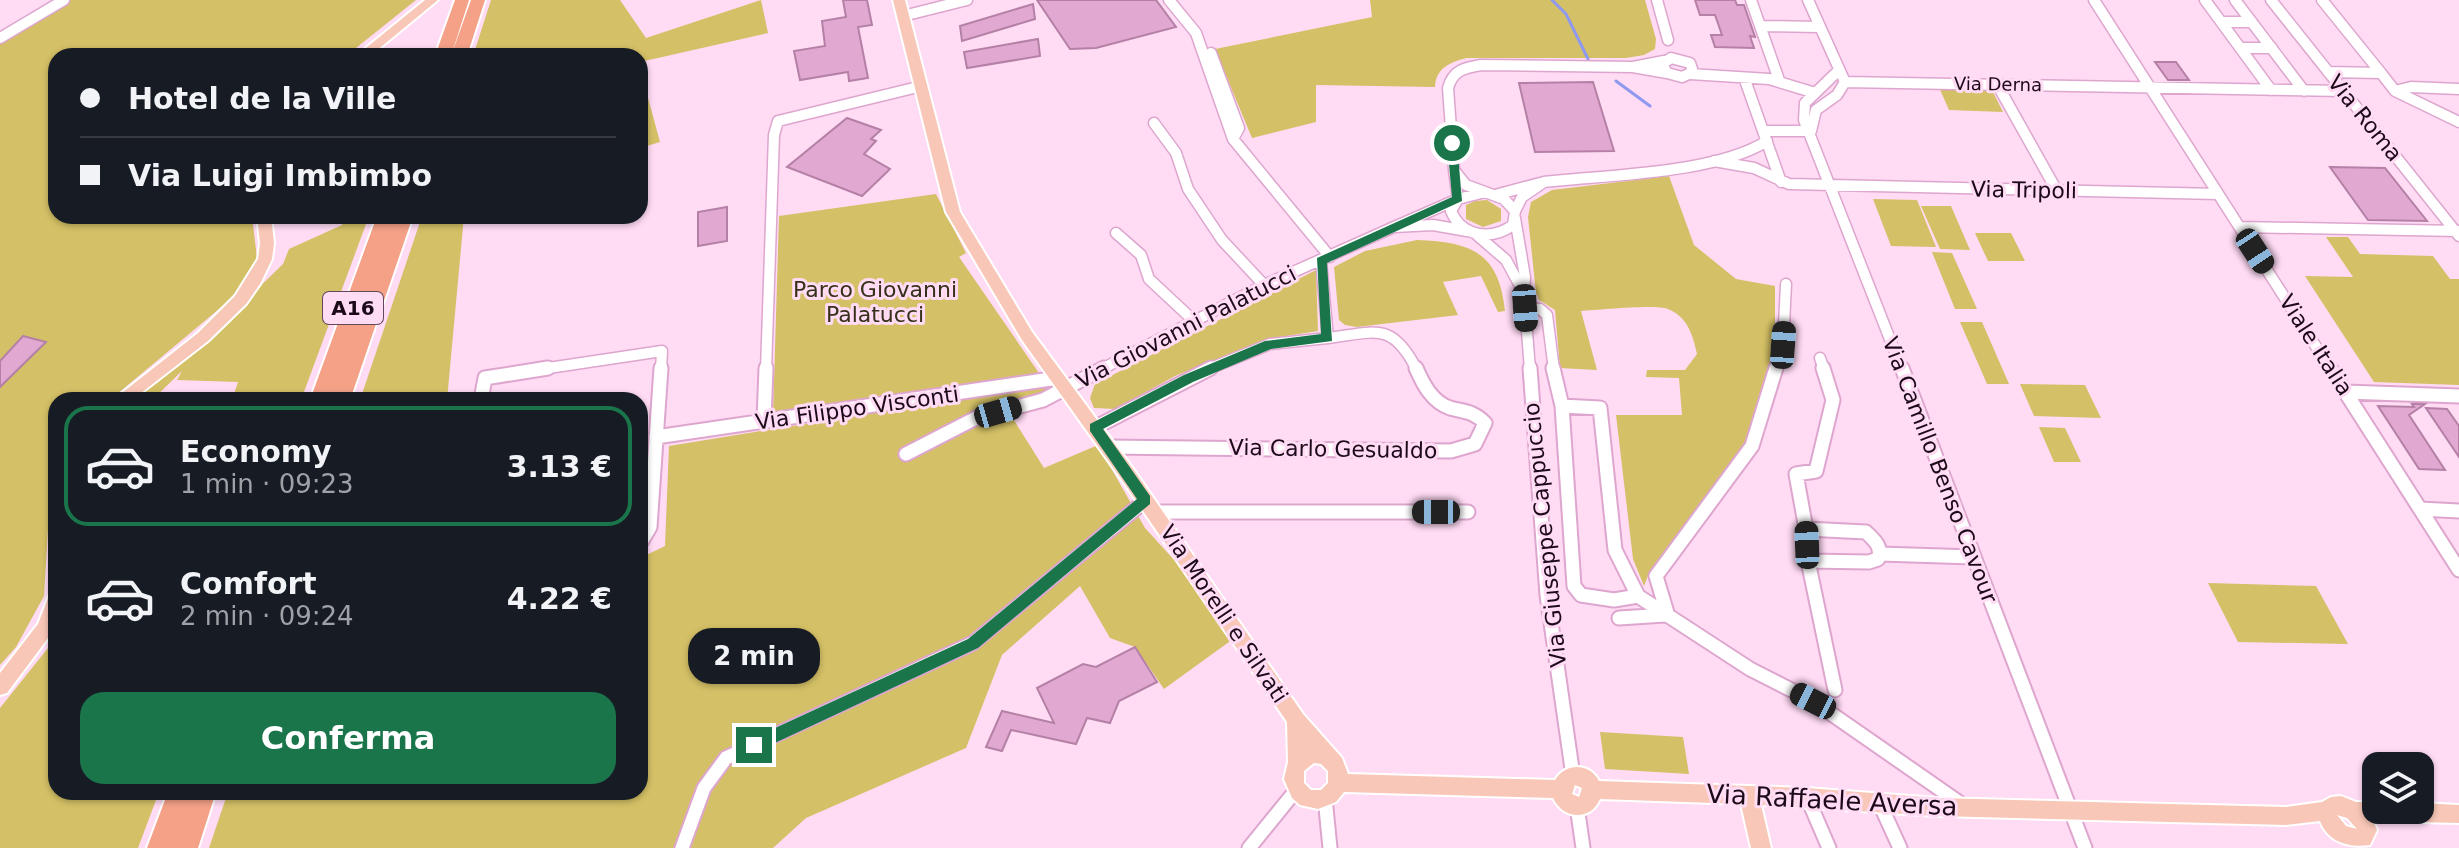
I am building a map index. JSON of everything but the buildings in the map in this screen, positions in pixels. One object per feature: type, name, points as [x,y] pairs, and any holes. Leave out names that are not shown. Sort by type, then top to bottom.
[{"type":"highway","points":[[446,48],[462,0]]},
{"type":"highway","points":[[462,48],[478,0]]},
{"type":"highway","name":"A16","points":[[323,392],[383,224]]},
{"type":"highway","name":"A16","points":[[343,392],[401,224]]},
{"type":"highway","points":[[160,848],[177,800]]},
{"type":"highway","points":[[185,848],[201,800]]},
{"type":"main road","points":[[372,48],[432,0]]},
{"type":"main road","name":"Via Morelli e Silvati","points":[[899,0],[953,212],[1027,336],[1150,506],[1296,720],[1330,760]]},
{"type":"main road","points":[[131,392],[213,327],[251,287],[266,257],[264,224]]},
{"type":"main road","points":[[0,687],[48,620]]},
{"type":"main road","name":"Via Morelli e Silvati","points":[[1296,720],[1298,762]]},
{"type":"main road","points":[[1332,791],[1338,770],[1330,760],[1310,755],[1298,762],[1292,776],[1297,789],[1309,798],[1332,791],[1586,780],[1593,790],[1588,804],[1577,806],[1564,798],[1567,782]]},
{"type":"main road","name":"Via Raffaele Aversa","points":[[1593,790],[1807,797],[1967,808],[2070,808],[2286,816],[2352,830]]},
{"type":"main road","points":[[1749,796],[1761,848]]},
{"type":"main road","points":[[2434,813],[2459,814]]},
{"type":"street","points":[[0,38],[64,0]]},
{"type":"street","points":[[903,16],[967,0]]},
{"type":"street","points":[[1169,0],[1196,33],[1233,139],[1326,259],[1328,338]]},
{"type":"street","points":[[1657,0],[1668,40],[1681,59],[1692,66],[1690,74]]},
{"type":"street","points":[[1751,0],[1779,80]]},
{"type":"street","points":[[1544,182],[1522,197],[1513,225],[1498,234],[1472,233],[1453,219],[1451,211],[1458,199],[1448,88],[1451,77],[1462,68],[1481,65],[1633,67],[1677,77],[1690,74],[1779,80],[1798,84],[1814,96],[1834,96],[1844,88],[1845,82],[1808,0]]},
{"type":"street","name":"Viale Italia","points":[[2094,0],[2459,570]]},
{"type":"street","points":[[2205,0],[2271,90]]},
{"type":"street","points":[[2235,0],[2304,91]]},
{"type":"street","name":"Via Roma","points":[[2271,0],[2458,232]]},
{"type":"street","points":[[2322,0],[2395,91],[2459,122]]},
{"type":"street","points":[[2221,22],[2252,22]]},
{"type":"street","points":[[1761,26],[1819,27]]},
{"type":"street","points":[[1667,73],[1662,67],[1668,40]]},
{"type":"street","points":[[2240,48],[2272,48]]},
{"type":"street","points":[[1209,50],[1239,128],[1233,139]]},
{"type":"street","points":[[1633,67],[1681,59]]},
{"type":"street","points":[[1814,96],[1834,79],[1838,71]]},
{"type":"street","points":[[2328,72],[2381,73]]},
{"type":"street","points":[[1745,80],[1781,182]]},
{"type":"street","name":"Via Derna","points":[[1845,82],[2344,91]]},
{"type":"street","points":[[1997,84],[2057,191]]},
{"type":"street","points":[[764,421],[774,135],[778,121],[922,86]]},
{"type":"street","points":[[2395,91],[2411,87],[2459,89]]},
{"type":"street","points":[[1814,96],[1834,96]]},
{"type":"street","name":"Via Camillo Benso Cavour","points":[[1814,96],[1802,109],[1804,122],[1811,131],[2085,848]]},
{"type":"street","points":[[1154,123],[1176,153],[1188,189],[1222,240],[1264,285]]},
{"type":"street","points":[[1750,153],[1766,136],[1811,131]]},
{"type":"street","points":[[1458,199],[1544,182],[1714,161],[1750,153],[1761,155],[1767,163],[1763,168],[1754,168],[1714,161]]},
{"type":"street","points":[[1754,168],[1781,182],[1830,185]]},
{"type":"street","points":[[1454,170],[1466,185],[1511,204],[1515,214]]},
{"type":"street","name":"Via Tripoli","points":[[1830,185],[2218,194]]},
{"type":"street","name":"Via Giovanni Palatucci","points":[[906,454],[976,418],[1043,400],[1061,383],[1264,285],[1458,199]]},
{"type":"street","name":"Via Giuseppe Cappuccio","points":[[1515,214],[1525,277],[1547,595],[1567,782]]},
{"type":"street","name":"Via Giovanni Palatucci","points":[[1394,227],[1433,225],[1472,233]]},
{"type":"street","points":[[2240,227],[2458,232]]},
{"type":"street","points":[[1116,233],[1141,255],[1149,279],[1193,320]]},
{"type":"street","name":"Via Giuseppe Cappuccio","points":[[1472,233],[1513,265],[1524,293]]},
{"type":"street","points":[[1668,616],[1656,576],[1752,446],[1783,345],[1786,284]]},
{"type":"street","points":[[1525,308],[1540,309],[1547,315],[1551,364],[1558,381],[1562,406],[1574,586],[1581,595],[1614,600],[1638,596]]},
{"type":"street","name":"Via Carlo Gesualdo","points":[[1094,428],[1188,378],[1270,344],[1387,333],[1400,339],[1423,387],[1442,405],[1473,410],[1485,423],[1475,444],[1451,451],[1108,447]]},
{"type":"street","points":[[482,392],[485,378],[662,351],[648,530]]},
{"type":"street","points":[[1820,358],[1833,400],[1816,471],[1796,474],[1808,561],[1835,690]]},
{"type":"street","name":"Via Filippo Visconti","points":[[656,437],[1061,383]]},
{"type":"street","points":[[2346,392],[2459,396]]},
{"type":"street","points":[[1562,406],[1600,408],[1615,550],[1638,596],[1750,669],[1813,701],[1967,808]]},
{"type":"street","points":[[682,848],[704,788],[726,758],[973,643],[1150,506],[1468,512]]},
{"type":"street","points":[[2420,509],[2459,511]]},
{"type":"street","points":[[1806,529],[1866,532],[1877,543],[1880,554],[1878,559],[1869,562],[1808,561]]},
{"type":"street","points":[[1880,554],[1973,557]]},
{"type":"street","points":[[1619,618],[1668,616]]},
{"type":"street","points":[[1249,848],[1297,789]]},
{"type":"street","points":[[1330,848],[1332,791]]},
{"type":"street","points":[[1807,797],[1829,848]]},
{"type":"street","points":[[1879,802],[1900,848]]},
{"type":"street","points":[[1577,806],[1583,848]]},
{"type":"green space","points":[[68,0],[416,0],[356,48],[48,48],[48,224],[253,224],[257,258],[245,284],[225,304],[120,392],[48,392],[48,529],[44,596],[16,647],[0,665],[0,41]]},
{"type":"green space","points":[[491,0],[620,0],[646,38],[761,0],[768,33],[648,60],[648,48],[476,48]]},
{"type":"green space","points":[[1370,0],[1645,0],[1656,39],[1655,49],[1644,55],[1626,58],[1467,58],[1445,67],[1438,75],[1435,87],[1316,85],[1316,122],[1252,138],[1215,49],[1372,17]]},
{"type":"green space","points":[[1938,85],[1990,86],[2003,112],[1949,110]]},
{"type":"green space","points":[[648,98],[660,142],[648,146]]},
{"type":"green space","points":[[1669,176],[1694,245],[1736,279],[1775,286],[1775,343],[1747,444],[1649,573],[1644,586],[1633,559],[1616,415],[1682,415],[1679,378],[1646,377],[1647,370],[1685,370],[1697,354],[1694,340],[1685,322],[1668,309],[1640,307],[1581,311],[1597,370],[1560,368],[1555,310],[1539,300],[1536,293],[1528,217],[1531,202],[1552,190]]},
{"type":"green space","name":"Parco Giovanni Palatucci","points":[[936,194],[966,253],[959,257],[1041,376],[773,415],[779,216]]},
{"type":"green space","points":[[1873,199],[1917,200],[1936,247],[1891,246]]},
{"type":"green space","points":[[1487,200],[1501,209],[1501,221],[1483,227],[1466,219],[1466,205]]},
{"type":"green space","points":[[1921,206],[1951,206],[1970,250],[1940,249]]},
{"type":"green space","points":[[366,224],[304,392],[235,392],[238,382],[177,380],[182,371],[160,392],[140,392],[208,337],[283,264],[289,249],[342,225]]},
{"type":"green space","points":[[419,224],[463,224],[448,392],[363,392]]},
{"type":"green space","points":[[1975,233],[2011,233],[2025,261],[1988,261]]},
{"type":"green space","points":[[2326,237],[2348,237],[2360,254],[2433,256],[2450,279],[2459,279],[2459,385],[2374,382],[2305,276],[2353,277]]},
{"type":"green space","points":[[1417,240],[1453,244],[1479,254],[1496,276],[1505,311],[1498,312],[1481,276],[1443,282],[1458,315],[1357,327],[1345,325],[1339,320],[1334,267],[1365,251]]},
{"type":"green space","points":[[1932,252],[1952,253],[1977,309],[1955,309]]},
{"type":"green space","points":[[1316,270],[1318,331],[1266,339],[1175,376],[1115,409],[1094,408],[1090,398],[1095,384]]},
{"type":"green space","points":[[1960,322],[1982,322],[2009,384],[1987,384]]},
{"type":"green space","points":[[1051,384],[1062,395],[1012,417],[1044,468],[1098,445],[1145,528],[1197,585],[1233,639],[1164,689],[1135,647],[1110,638],[1080,586],[1002,655],[966,748],[806,818],[773,848],[209,848],[225,800],[648,800],[648,554],[665,546],[669,446]]},
{"type":"green space","points":[[2020,384],[2085,385],[2101,418],[2034,416]]},
{"type":"green space","points":[[2039,427],[2065,428],[2081,462],[2054,462]]},
{"type":"green space","points":[[2208,583],[2316,586],[2348,644],[2238,642]]},
{"type":"green space","points":[[48,648],[48,800],[156,800],[138,848],[0,848],[0,708]]},
{"type":"green space","points":[[1600,732],[1683,737],[1689,774],[1605,769]]},
{"type":"waterway","points":[[1552,0],[1566,14],[1588,59]]},
{"type":"waterway","points":[[1616,81],[1650,106]]},
{"type":"route","points":[[754,745],[973,643],[1146,500],[1094,428],[1188,378],[1270,344],[1328,338],[1321,261],[1458,199],[1452,143]]}]
